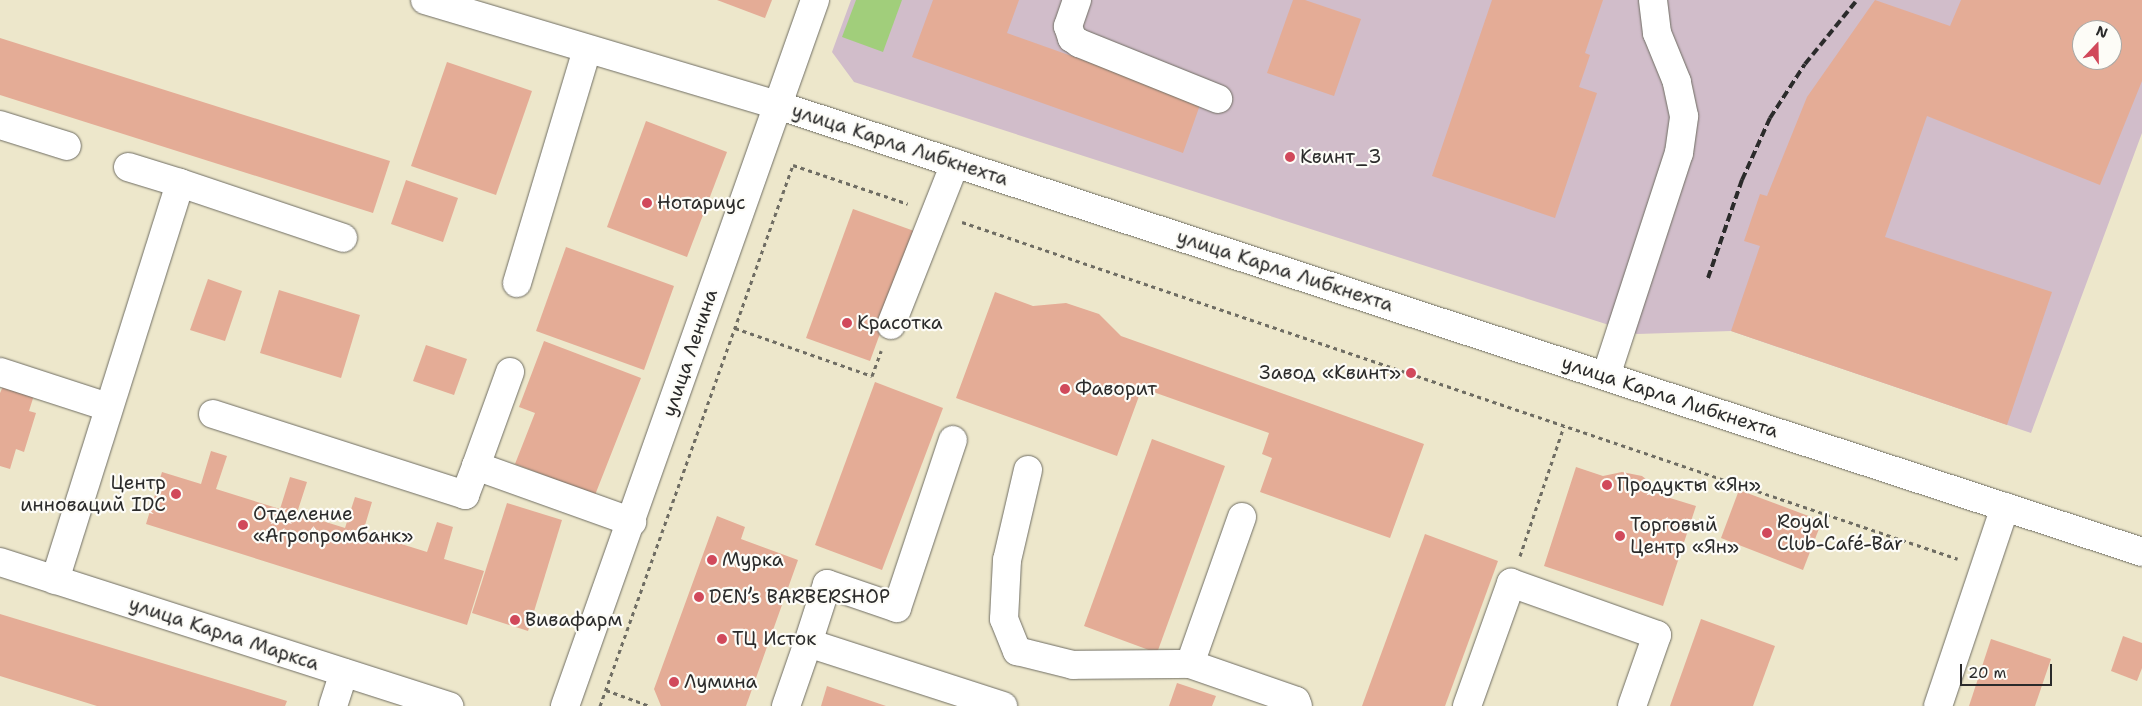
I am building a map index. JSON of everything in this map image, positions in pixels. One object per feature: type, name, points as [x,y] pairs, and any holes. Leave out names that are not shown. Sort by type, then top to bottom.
[{"type":"main road","name":"улица Карла Либкнехта","points":[[425,0],[777,105],[2142,552]]},
{"type":"main road","name":"улица Ленина","points":[[565,706],[632,522],[777,105],[816,0]]},
{"type":"main road","points":[[1077,0],[1068,26],[1072,38],[1079,43],[1218,99]]},
{"type":"main road","points":[[1606,376],[1679,153],[1684,116],[1677,82],[1657,33],[1653,0]]},
{"type":"main road","points":[[517,283],[587,48]]},
{"type":"main road","points":[[0,124],[67,146]]},
{"type":"main road","points":[[891,325],[955,163]]},
{"type":"main road","points":[[128,167],[343,238]]},
{"type":"main road","points":[[55,580],[180,183]]},
{"type":"main road","points":[[0,372],[108,407]]},
{"type":"main road","points":[[214,414],[465,495],[510,372]]},
{"type":"main road","points":[[786,706],[827,584],[897,608],[953,440]]},
{"type":"main road","points":[[476,466],[632,522]]},
{"type":"main road","points":[[1028,470],[1007,570],[1004,619],[1017,651],[1073,665],[1190,664],[1296,701],[1298,706]]},
{"type":"main road","points":[[1938,706],[2005,507]]},
{"type":"main road","points":[[1190,664],[1242,517]]},
{"type":"main road","name":"улица Карла Маркса","points":[[0,562],[449,706]]},
{"type":"main road","points":[[1467,706],[1511,583],[1657,635],[1632,706]]},
{"type":"main road","points":[[808,643],[1003,706]]},
{"type":"main road","points":[[333,706],[344,673]]},
{"type":"path","points":[[600,706],[793,165],[1984,568]]},
{"type":"path","points":[[734,328],[872,376],[891,325]]},
{"type":"path","points":[[1511,583],[1564,426]]},
{"type":"path","points":[[606,690],[650,706]]},
{"type":"shaded area","points":[[851,0],[2142,0],[2142,133],[2031,433],[1731,331],[1637,334],[854,82],[832,52]]},
{"type":"green space","points":[[856,0],[902,0],[883,52],[842,37]]},
{"type":"building","points":[[717,0],[772,0],[765,18]]},
{"type":"building","points":[[933,0],[1019,0],[1007,33],[1201,102],[1183,153],[912,57]]},
{"type":"building","points":[[1293,0],[1305,0],[1361,19],[1334,96],[1267,73]]},
{"type":"building","points":[[1492,0],[1603,0],[1585,53],[1590,55],[1579,87],[1597,93],[1555,218],[1432,176]]},
{"type":"building","points":[[1875,0],[1950,26],[1961,0],[2142,0],[2142,81],[2100,185],[1927,116],[1885,237],[2052,292],[2007,425],[1731,331],[1760,246],[1744,241],[1760,194],[1767,196],[1807,97]]},
{"type":"building","points":[[0,38],[390,161],[373,213],[0,95]]},
{"type":"building","points":[[447,62],[532,91],[496,195],[411,166]]},
{"type":"building","points":[[646,121],[727,152],[687,257],[607,227]]},
{"type":"building","points":[[406,180],[458,198],[443,242],[391,224]]},
{"type":"building","points":[[853,209],[917,232],[870,361],[806,338]]},
{"type":"building","points":[[566,247],[674,286],[644,370],[536,331]]},
{"type":"building","points":[[208,279],[242,291],[225,341],[190,330]]},
{"type":"building","points":[[279,290],[360,315],[341,378],[260,353]]},
{"type":"building","points":[[995,292],[1033,306],[1066,303],[1099,314],[1121,336],[1424,444],[1390,538],[1260,492],[1272,458],[1262,454],[1269,433],[1142,388],[1117,456],[956,398]]},
{"type":"building","points":[[544,341],[641,378],[595,495],[515,464],[535,413],[519,407]]},
{"type":"building","points":[[426,345],[467,359],[454,395],[413,381]]},
{"type":"building","points":[[5,382],[35,392],[29,411],[36,413],[24,452],[16,449],[10,469],[0,466],[0,393]]},
{"type":"building","points":[[875,382],[943,408],[882,570],[815,545]]},
{"type":"building","points":[[1152,439],[1225,466],[1157,653],[1084,626]]},
{"type":"building","points":[[211,451],[227,456],[216,489],[280,509],[290,477],[307,482],[297,513],[345,528],[355,497],[372,502],[363,532],[427,552],[437,522],[453,527],[444,559],[484,571],[467,625],[146,524],[162,472],[201,484]]},
{"type":"building","name":"Торговый Центр «Ян»","points":[[1576,467],[1603,476],[1622,472],[1642,476],[1670,498],[1696,506],[1663,606],[1544,566]]},
{"type":"building","points":[[1739,490],[1822,521],[1803,570],[1721,538]]},
{"type":"building","points":[[507,503],[562,520],[528,631],[472,613]]},
{"type":"building","points":[[717,516],[745,527],[741,539],[798,560],[746,706],[661,706],[654,689]]},
{"type":"building","points":[[1425,534],[1498,561],[1445,706],[1362,706]]},
{"type":"building","points":[[0,614],[287,701],[285,706],[97,706],[0,676]]},
{"type":"building","points":[[1701,619],[1775,646],[1753,706],[1670,706]]},
{"type":"building","points":[[2123,636],[2142,643],[2142,668],[2137,681],[2111,671]]},
{"type":"building","points":[[1991,639],[2051,659],[2035,706],[1969,706]]},
{"type":"building","points":[[1177,683],[1216,696],[1212,706],[1169,706]]},
{"type":"building","points":[[827,686],[886,706],[821,706]]},
{"type":"railway","points":[[1708,278],[1742,180],[1770,118],[1805,64],[1857,0]]},
{"type":"place","name":"Квинт_3","points":[[1290,157]]},
{"type":"place","name":"Нотариус","points":[[647,203]]},
{"type":"place","name":"Красотка","points":[[847,323]]},
{"type":"place","name":"Завод «Квинт»","points":[[1411,373]]},
{"type":"place","name":"Фаворит","points":[[1065,389]]},
{"type":"place","name":"Продукты «Ян»","points":[[1607,485]]},
{"type":"place","name":"Центр инноваций IDC","points":[[176,494]]},
{"type":"place","name":"Отделение «Агропромбанк»","points":[[243,525]]},
{"type":"place","name":"Royal Club-Café-Bar","points":[[1767,533]]},
{"type":"place","name":"Торговый Центр «Ян»","points":[[1620,536]]},
{"type":"place","name":"Мурка","points":[[712,560]]},
{"type":"place","name":"DEN’s BARBERSHOP","points":[[699,597]]},
{"type":"place","name":"Вивафарм","points":[[515,620]]},
{"type":"place","name":"ТЦ Исток","points":[[722,639]]},
{"type":"place","name":"Лумина","points":[[674,682]]}]
